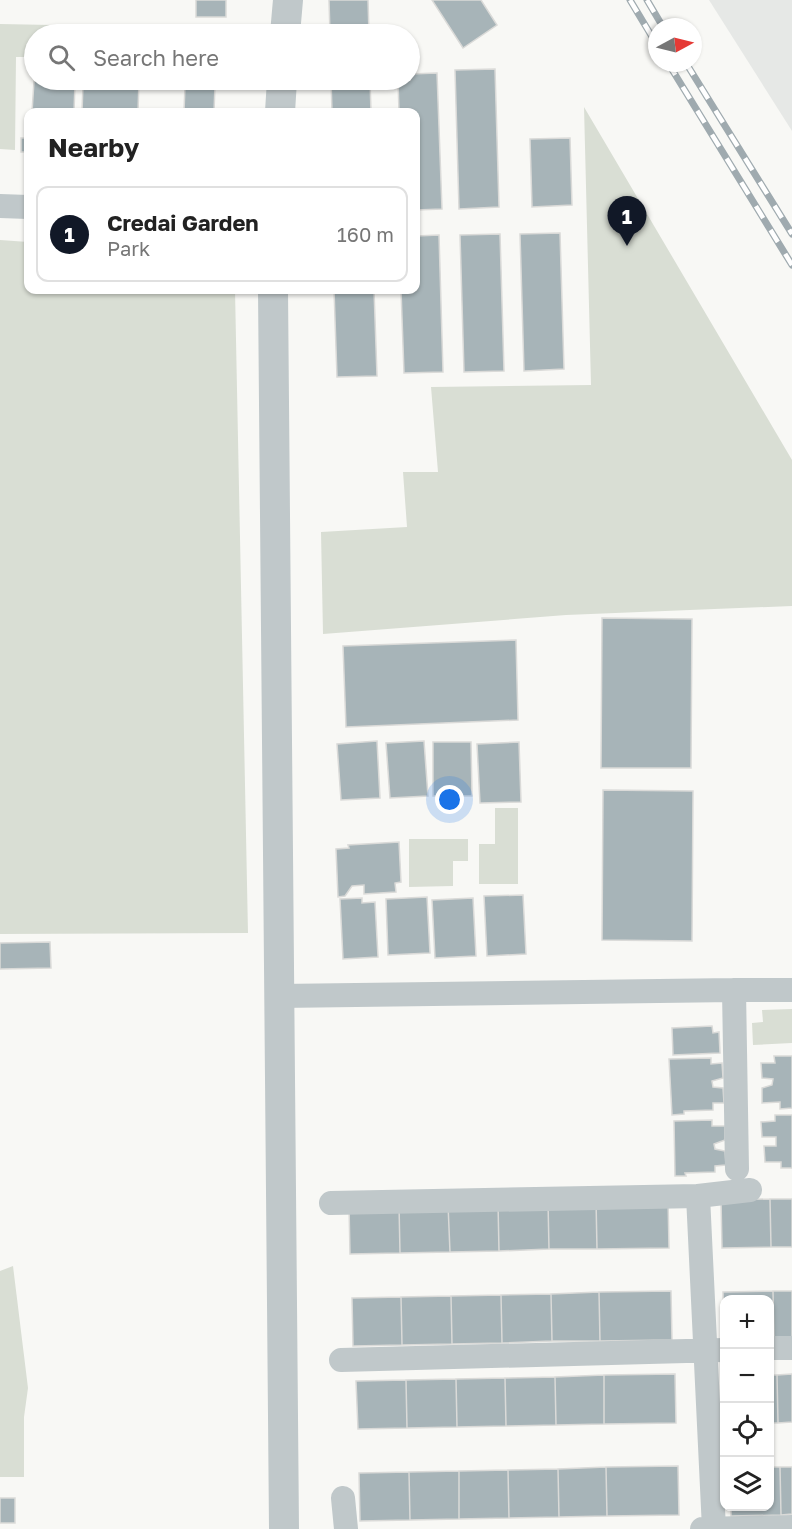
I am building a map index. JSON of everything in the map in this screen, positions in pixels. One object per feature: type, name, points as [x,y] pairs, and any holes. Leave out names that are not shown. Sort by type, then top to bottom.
[{"type":"street","points":[[286,24],[288,0]]},
{"type":"street","points":[[280,108],[281,90]]},
{"type":"street","points":[[0,206],[24,207]]},
{"type":"street","points":[[273,294],[284,1529]]},
{"type":"street","points":[[734,990],[736,1168]]},
{"type":"street","points":[[279,996],[792,990]]},
{"type":"street","points":[[331,1203],[698,1196],[750,1190]]},
{"type":"street","points":[[698,1196],[715,1350],[714,1529]]},
{"type":"street","points":[[774,1348],[792,1348]]},
{"type":"street","points":[[341,1360],[715,1350]]},
{"type":"street","points":[[343,1498],[346,1529]]},
{"type":"street","points":[[702,1529],[792,1527]]},
{"type":"shaded area","points":[[709,0],[792,0],[792,131]]},
{"type":"shaded area","points":[[0,24],[24,24],[24,57],[16,57],[15,150],[0,149]]},
{"type":"shaded area","points":[[584,107],[792,460],[792,606],[566,615],[323,634],[321,532],[407,527],[403,472],[438,472],[431,387],[591,385]]},
{"type":"shaded area","points":[[0,240],[24,242],[24,294],[235,294],[248,933],[0,934]]},
{"type":"shaded area","points":[[495,808],[518,808],[518,884],[479,884],[479,844],[495,844]]},
{"type":"shaded area","points":[[409,839],[468,839],[468,861],[453,861],[453,886],[409,887]]},
{"type":"shaded area","points":[[792,1009],[792,1043],[753,1045],[752,1023],[763,1022],[762,1010]]},
{"type":"shaded area","points":[[13,1266],[28,1388],[24,1417],[24,1477],[0,1477],[0,1271]]},
{"type":"building","points":[[196,0],[226,0],[226,17],[196,17]]},
{"type":"building","points":[[329,0],[368,0],[369,24],[330,24]]},
{"type":"building","points":[[432,0],[481,0],[497,25],[463,48]]},
{"type":"building","points":[[495,69],[499,207],[459,209],[455,70]]},
{"type":"building","points":[[437,73],[442,209],[420,210],[420,108],[399,108],[398,90],[420,90],[420,74]]},
{"type":"building","points":[[33,90],[75,90],[74,108],[32,108]]},
{"type":"building","points":[[83,90],[139,90],[138,108],[82,108]]},
{"type":"building","points":[[185,90],[215,90],[214,108],[184,108]]},
{"type":"building","points":[[331,90],[370,90],[371,108],[332,108]]},
{"type":"building","points":[[21,138],[24,138],[24,152],[21,152]]},
{"type":"building","points":[[570,138],[572,205],[532,207],[530,139]]},
{"type":"building","points":[[560,233],[564,369],[524,371],[520,234]]},
{"type":"building","points":[[500,234],[504,371],[464,372],[460,235]]},
{"type":"building","points":[[439,235],[443,372],[404,373],[401,294],[420,294],[420,236]]},
{"type":"building","points":[[334,294],[374,294],[377,376],[337,377]]},
{"type":"building","points":[[602,618],[692,619],[691,768],[601,768]]},
{"type":"building","points":[[516,640],[518,720],[346,727],[343,646]]},
{"type":"building","points":[[377,741],[380,798],[341,800],[337,744]]},
{"type":"building","points":[[424,741],[428,796],[390,798],[386,743]]},
{"type":"building","points":[[433,742],[471,742],[472,796],[433,796]]},
{"type":"building","points":[[519,742],[521,802],[480,803],[477,744]]},
{"type":"building","points":[[603,790],[693,791],[692,941],[602,940]]},
{"type":"building","points":[[399,842],[401,882],[395,883],[396,892],[364,894],[364,885],[352,886],[345,896],[338,897],[336,849],[349,848],[348,845]]},
{"type":"building","points":[[523,895],[526,954],[487,956],[484,896]]},
{"type":"building","points":[[427,897],[430,953],[388,955],[386,899]]},
{"type":"building","points":[[362,898],[362,903],[375,902],[378,957],[343,959],[340,899]]},
{"type":"building","points":[[473,898],[476,956],[435,958],[432,900]]},
{"type":"building","points":[[50,942],[51,968],[0,969],[0,943]]},
{"type":"building","points":[[712,1026],[713,1033],[719,1032],[720,1053],[673,1055],[672,1028]]},
{"type":"building","points":[[774,1056],[792,1056],[792,1108],[780,1109],[780,1102],[762,1103],[762,1088],[772,1085],[773,1079],[762,1078],[761,1063],[775,1063]]},
{"type":"building","points":[[711,1058],[711,1064],[722,1063],[723,1078],[712,1081],[713,1087],[723,1088],[724,1103],[713,1103],[713,1110],[684,1111],[684,1114],[672,1115],[669,1059]]},
{"type":"building","points":[[775,1115],[792,1115],[792,1168],[781,1168],[781,1162],[765,1162],[764,1146],[776,1146],[776,1137],[762,1137],[761,1122],[775,1121]]},
{"type":"building","points":[[712,1120],[712,1126],[725,1126],[725,1140],[714,1144],[715,1149],[725,1151],[726,1165],[715,1166],[715,1172],[685,1173],[686,1176],[675,1176],[674,1121]]},
{"type":"building","points":[[668,1198],[669,1248],[597,1249],[596,1200]]},
{"type":"building","points":[[770,1199],[771,1247],[722,1248],[721,1200]]},
{"type":"building","points":[[770,1199],[792,1199],[792,1247],[771,1247]]},
{"type":"building","points":[[596,1200],[597,1249],[549,1249],[548,1202]]},
{"type":"building","points":[[548,1202],[549,1249],[499,1251],[498,1203]]},
{"type":"building","points":[[498,1203],[499,1251],[450,1252],[448,1204]]},
{"type":"building","points":[[448,1204],[450,1252],[400,1253],[399,1205]]},
{"type":"building","points":[[399,1205],[400,1253],[350,1254],[349,1206]]},
{"type":"building","points":[[671,1291],[672,1340],[600,1341],[599,1292]]},
{"type":"building","points":[[773,1291],[773,1295],[723,1295],[723,1292]]},
{"type":"building","points":[[773,1291],[792,1291],[792,1339],[774,1339]]},
{"type":"building","points":[[599,1292],[600,1341],[552,1341],[551,1294]]},
{"type":"building","points":[[551,1294],[552,1341],[502,1343],[501,1295]]},
{"type":"building","points":[[501,1295],[502,1343],[452,1344],[451,1296]]},
{"type":"building","points":[[451,1296],[452,1344],[402,1345],[401,1297]]},
{"type":"building","points":[[401,1297],[402,1345],[353,1346],[352,1298]]},
{"type":"building","points":[[675,1374],[676,1423],[604,1424],[604,1375]]},
{"type":"building","points":[[792,1374],[792,1422],[778,1423],[777,1375]]},
{"type":"building","points":[[604,1375],[604,1424],[556,1425],[555,1377]]},
{"type":"building","points":[[774,1375],[777,1375],[778,1423],[774,1423]]},
{"type":"building","points":[[555,1377],[556,1425],[506,1426],[505,1378]]},
{"type":"building","points":[[505,1378],[506,1426],[457,1427],[456,1379]]},
{"type":"building","points":[[456,1379],[457,1427],[407,1428],[406,1380]]},
{"type":"building","points":[[406,1380],[407,1428],[358,1429],[356,1381]]},
{"type":"building","points":[[678,1466],[679,1515],[607,1516],[606,1467]]},
{"type":"building","points":[[606,1467],[607,1516],[559,1517],[558,1469]]},
{"type":"building","points":[[774,1467],[780,1467],[781,1515],[731,1516],[731,1511],[774,1511]]},
{"type":"building","points":[[780,1467],[792,1467],[792,1514],[781,1515]]},
{"type":"building","points":[[558,1469],[559,1517],[509,1518],[508,1470]]},
{"type":"building","points":[[508,1470],[509,1518],[459,1519],[459,1471]]},
{"type":"building","points":[[459,1471],[459,1519],[410,1520],[409,1472]]},
{"type":"building","points":[[409,1472],[410,1520],[360,1521],[359,1473]]},
{"type":"building","points":[[0,1498],[15,1498],[15,1523],[0,1523]]},
{"type":"railway","points":[[630,0],[648,30]]},
{"type":"railway","points":[[647,0],[658,18]]},
{"type":"railway","points":[[674,72],[792,265]]},
{"type":"railway","points":[[692,72],[792,234]]},
{"type":"place","name":"Credai Garden","points":[[627,246]]}]
